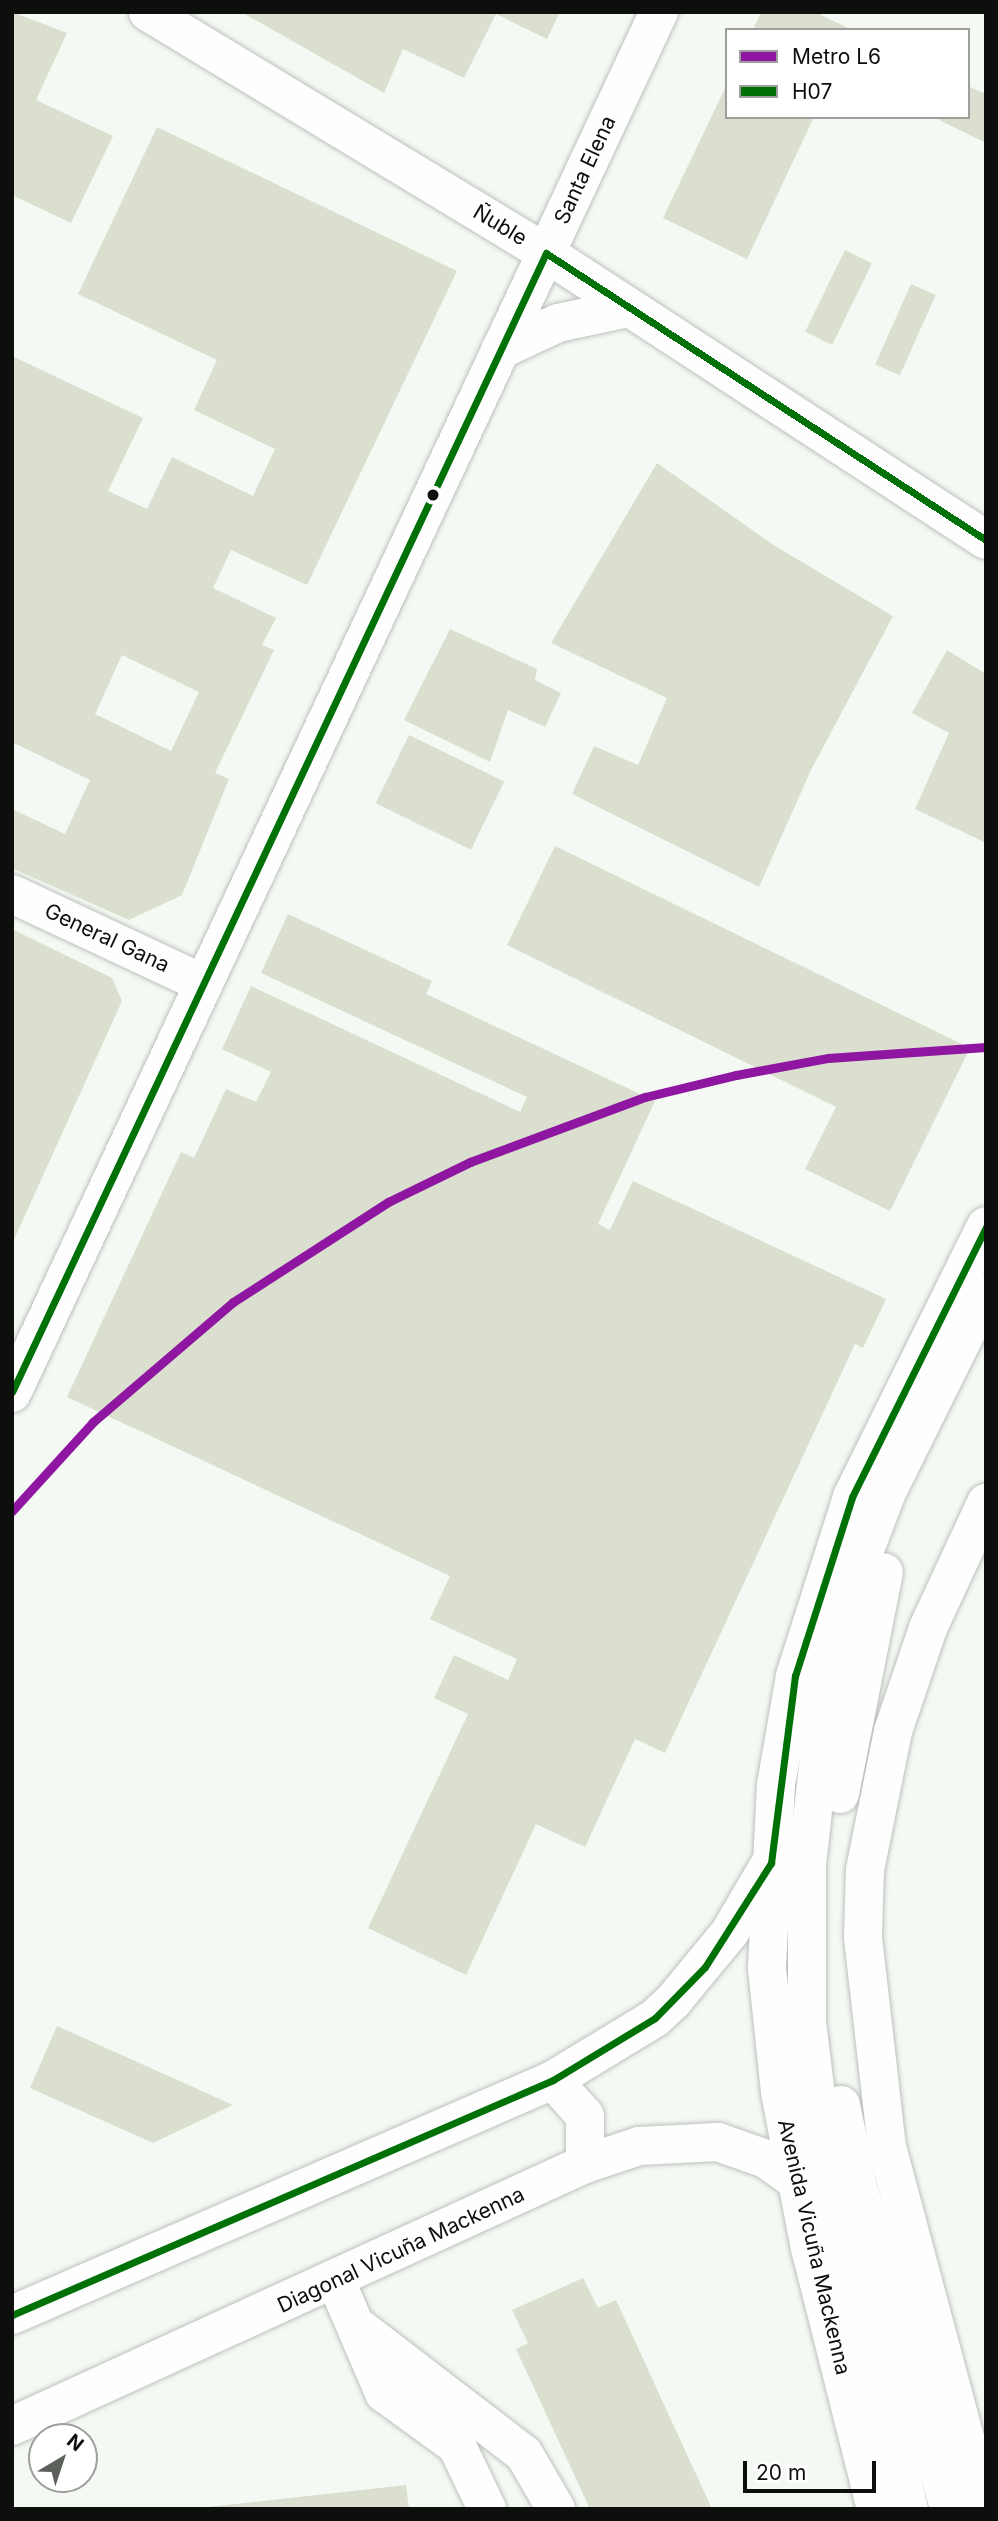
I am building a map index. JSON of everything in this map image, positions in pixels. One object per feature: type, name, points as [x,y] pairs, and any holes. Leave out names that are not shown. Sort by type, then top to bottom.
[{"type":"main road","name":"Ñuble","points":[[148,12],[546,253],[986,540]]},
{"type":"main road","name":"Santa Elena","points":[[12,1393],[659,12]]},
{"type":"main road","points":[[500,349],[558,323],[628,308]]},
{"type":"main road","name":"General Gana","points":[[12,894],[202,983]]},
{"type":"main road","name":"Avenida Vicuña Mackenna","points":[[876,2509],[794,2180],[767,1968],[771,1863],[785,1730],[829,1559],[880,1433],[986,1226]]},
{"type":"main road","points":[[909,2509],[824,2159],[807,2023],[807,1865],[825,1703],[861,1560],[887,1492],[986,1293]]},
{"type":"main road","points":[[949,2509],[843,2118],[828,1928],[851,1720],[880,1583],[915,1485],[986,1340]]},
{"type":"main road","points":[[984,2509],[887,2148],[863,1936],[865,1870],[893,1731],[928,1628],[986,1503]]},
{"type":"main road","points":[[12,2315],[554,2080],[655,2018],[674,2000],[730,1932],[771,1863]]},
{"type":"main road","points":[[554,2080],[585,2116],[585,2164]]},
{"type":"main road","name":"Diagonal Vicuña Mackenna","points":[[12,2426],[336,2281],[585,2164],[639,2146],[692,2140],[742,2149],[794,2180]]},
{"type":"main road","points":[[336,2281],[359,2328],[384,2393],[457,2446],[487,2509]]},
{"type":"main road","points":[[359,2328],[524,2454],[556,2509]]},
{"type":"building","points":[[12,12],[67,33],[36,100],[113,136],[71,223],[12,195]]},
{"type":"building","points":[[241,12],[560,12],[547,39],[496,14],[464,78],[403,49],[384,93]]},
{"type":"building","points":[[761,12],[815,12],[848,28],[754,28]]},
{"type":"building","points":[[970,87],[986,94],[986,143],[937,119],[970,119]]},
{"type":"building","points":[[725,88],[725,119],[813,119],[747,259],[663,218]]},
{"type":"building","points":[[157,127],[457,271],[307,585],[231,550],[213,588],[276,618],[262,645],[274,650],[215,773],[229,779],[182,895],[129,920],[12,868],[12,809],[65,834],[90,780],[12,742],[12,356],[143,418],[108,491],[147,509],[172,457],[253,496],[275,449],[194,410],[217,360],[78,294]],"holes":[[[122,655],[199,692],[171,751],[95,714]]]},
{"type":"building","points":[[845,250],[872,263],[832,345],[805,332]]},
{"type":"building","points":[[911,284],[936,295],[900,375],[875,364]]},
{"type":"building","points":[[657,463],[775,546],[893,616],[810,772],[759,887],[572,794],[594,746],[638,765],[667,698],[551,643]]},
{"type":"building","points":[[450,629],[537,669],[535,680],[561,693],[545,727],[508,710],[490,762],[404,720]]},
{"type":"building","points":[[947,650],[986,674],[986,843],[915,809],[949,733],[912,713]]},
{"type":"building","points":[[409,735],[504,781],[471,850],[376,803]]},
{"type":"building","points":[[555,846],[970,1048],[890,1211],[805,1169],[836,1107],[507,945]]},
{"type":"building","points":[[288,914],[432,981],[426,994],[655,1101],[598,1224],[610,1230],[633,1181],[886,1299],[863,1348],[855,1344],[665,1753],[635,1739],[585,1847],[536,1824],[466,1975],[368,1928],[468,1714],[434,1698],[454,1655],[508,1680],[517,1659],[430,1619],[450,1576],[67,1397],[181,1152],[194,1158],[226,1089],[256,1102],[271,1072],[222,1049],[251,986],[520,1112],[527,1097],[261,973]]},
{"type":"building","points":[[12,929],[112,978],[122,1001],[12,1244]]},
{"type":"building","points":[[57,2026],[233,2105],[153,2143],[30,2088]]},
{"type":"building","points":[[583,2278],[598,2308],[616,2300],[712,2509],[590,2509],[516,2349],[528,2343],[512,2310]]},
{"type":"building","points":[[406,2485],[409,2509],[208,2509],[208,2507]]},
{"type":"metro line","name":"L6","points":[[12,1511],[93,1422],[233,1302],[388,1202],[470,1162],[645,1097],[736,1075],[828,1058],[986,1047]]},
{"type":"transit line","name":"H07","points":[[12,1392],[546,253],[986,540]]},
{"type":"transit line","name":"H07","points":[[12,2315],[553,2080],[655,2018],[705,1967],[771,1863],[795,1676],[852,1497],[986,1227]]}]
